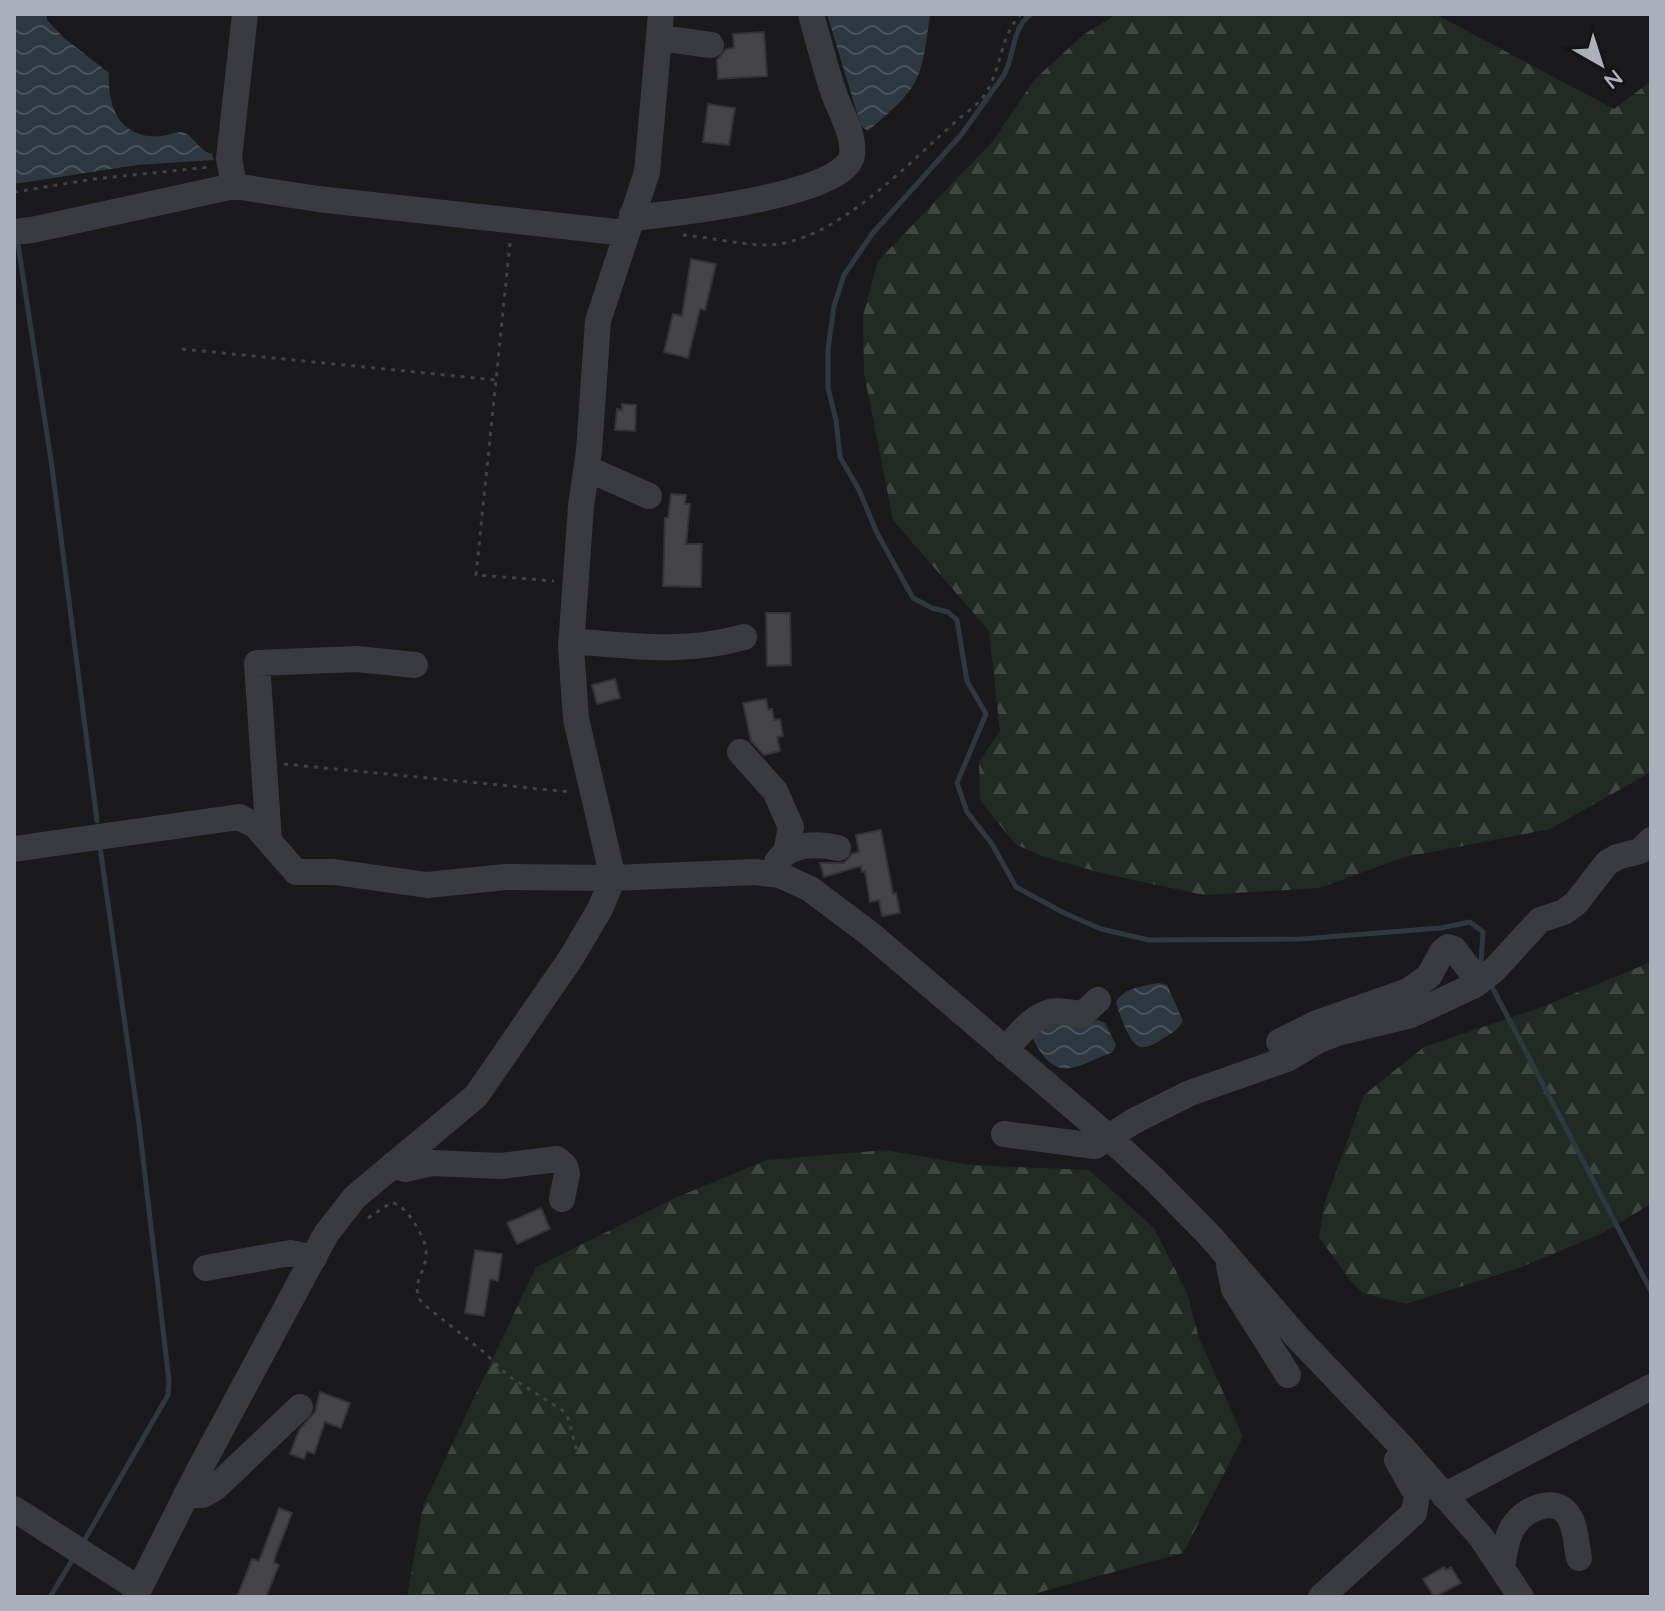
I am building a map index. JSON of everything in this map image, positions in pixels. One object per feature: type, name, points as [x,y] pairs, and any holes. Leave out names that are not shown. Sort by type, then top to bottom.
[{"type":"street","points":[[232,176],[229,158],[245,14]]},
{"type":"street","points":[[14,232],[32,230],[232,176],[318,199],[512,219],[628,224],[641,217],[693,211],[793,192],[822,183],[845,168],[853,152],[811,14]]},
{"type":"street","points":[[14,1509],[137,1593],[326,1234],[355,1197],[476,1096],[571,958],[600,909],[613,878],[576,719],[571,641],[598,321],[647,172],[660,26],[711,45]]},
{"type":"street","points":[[586,472],[597,473],[649,496]]},
{"type":"street","points":[[571,641],[671,649],[716,645],[744,637]]},
{"type":"street","points":[[269,841],[257,663],[357,659],[415,665]]},
{"type":"street","points":[[740,752],[775,791],[791,827],[780,863]]},
{"type":"street","points":[[14,849],[239,817],[255,825],[296,872],[334,872],[427,885],[506,877],[613,878],[755,872],[780,863],[812,844],[838,848]]},
{"type":"street","points":[[1004,1134],[1095,1146],[1190,1093],[1287,1059],[1337,1033],[1411,1015],[1479,982],[1540,920],[1564,912],[1576,903],[1607,863],[1640,851],[1651,840]]},
{"type":"street","points":[[780,863],[837,907],[1154,1179],[1226,1255],[1296,1336],[1403,1448],[1481,1537],[1521,1597]]},
{"type":"street","points":[[1279,1042],[1317,1023],[1408,991],[1429,976],[1448,947],[1454,949],[1479,982]]},
{"type":"street","points":[[1005,1050],[1026,1026],[1044,1015],[1056,1011],[1083,1014],[1098,1000]]},
{"type":"street","points":[[393,1165],[405,1169],[432,1163],[458,1162],[501,1166],[557,1159],[565,1166],[567,1174],[562,1199]]},
{"type":"street","points":[[206,1268],[290,1253],[314,1258]]},
{"type":"street","points":[[1226,1255],[1234,1289],[1288,1375]]},
{"type":"street","points":[[1444,1496],[1651,1387]]},
{"type":"street","points":[[186,1495],[203,1495],[215,1488],[300,1407]]},
{"type":"street","points":[[1321,1597],[1414,1513],[1417,1495],[1395,1456],[1403,1448]]},
{"type":"street","points":[[1502,1566],[1515,1522],[1548,1504],[1557,1505],[1567,1513],[1579,1558]]},
{"type":"path","points":[[14,192],[94,179],[232,176]]},
{"type":"path","points":[[512,219],[476,575],[577,583]]},
{"type":"path","points":[[182,349],[496,380]]},
{"type":"path","points":[[264,762],[596,795]]},
{"type":"path","points":[[362,1222],[392,1202],[401,1206],[426,1246],[427,1257],[416,1284],[416,1295],[507,1375],[562,1410],[568,1418],[578,1455]]},
{"type":"green space","points":[[1117,14],[1435,14],[1614,109],[1651,81],[1651,772],[1550,829],[1405,857],[1319,888],[1204,895],[1101,873],[1042,856],[1015,844],[980,800],[979,762],[1000,731],[989,631],[893,520],[864,373],[863,316],[878,261],[993,141],[1034,80],[1083,35]]},
{"type":"green space","points":[[1651,962],[1651,1204],[1601,1234],[1519,1268],[1406,1304],[1363,1293],[1319,1237],[1325,1202],[1364,1095],[1424,1047],[1542,1007]]},
{"type":"green space","points":[[885,1150],[971,1165],[1089,1170],[1154,1228],[1187,1293],[1199,1338],[1243,1437],[1183,1553],[1037,1593],[1035,1597],[407,1597],[423,1506],[536,1267],[675,1198],[767,1160]]},
{"type":"water","points":[[14,14],[47,14],[47,20],[64,38],[109,73],[114,109],[127,127],[148,136],[185,133],[212,154],[214,160],[137,165],[14,184]]},
{"type":"water","points":[[827,14],[930,14],[924,55],[916,81],[899,103],[868,131],[861,126]]},
{"type":"water","points":[[1159,983],[1167,985],[1183,1021],[1175,1031],[1149,1046],[1140,1047],[1128,1034],[1116,1002],[1129,990]]},
{"type":"water","points":[[1098,1020],[1105,1023],[1116,1045],[1113,1052],[1077,1067],[1059,1067],[1050,1063],[1033,1039],[1050,1023],[1086,1025]]},
{"type":"building","points":[[764,32],[767,76],[718,79],[717,60],[726,49],[734,48],[733,34]]},
{"type":"building","points":[[708,104],[735,108],[729,145],[703,142]]},
{"type":"building","points":[[691,259],[716,264],[705,310],[700,309],[688,358],[664,352],[673,314],[682,316]]},
{"type":"building","points":[[622,404],[636,405],[635,431],[615,430],[617,409],[622,410]]},
{"type":"building","points":[[671,494],[686,495],[685,504],[690,504],[686,544],[702,544],[701,587],[663,586],[665,518],[668,518]]},
{"type":"building","points":[[766,613],[790,613],[791,665],[767,666]]},
{"type":"building","points":[[615,679],[620,698],[597,704],[592,685]]},
{"type":"building","points":[[766,699],[774,720],[780,719],[783,736],[777,737],[780,751],[764,755],[751,741],[743,703]]},
{"type":"building","points":[[881,830],[893,894],[896,893],[900,913],[882,916],[879,900],[870,902],[865,871],[862,872],[861,866],[824,877],[820,863],[844,863],[852,854],[859,852],[856,835]]},
{"type":"building","points":[[541,1208],[550,1229],[517,1244],[507,1223]]},
{"type":"building","points":[[475,1250],[502,1254],[498,1281],[490,1279],[484,1316],[465,1313]]},
{"type":"building","points":[[320,1392],[350,1403],[341,1428],[325,1422],[314,1454],[307,1451],[304,1459],[290,1454],[299,1430],[315,1412]]},
{"type":"building","points":[[279,1508],[292,1513],[275,1557],[274,1562],[279,1565],[266,1597],[237,1597],[252,1559],[259,1561]]},
{"type":"building","points":[[1444,1567],[1446,1570],[1451,1567],[1461,1583],[1434,1597],[1423,1579]]},
{"type":"waterway","points":[[1031,14],[1020,27],[1004,75],[961,135],[872,234],[844,275],[834,306],[828,349],[828,388],[840,457],[913,598],[948,612],[957,620],[967,681],[986,714],[957,783],[967,812],[992,844],[1016,887],[1101,929],[1149,940],[1301,939],[1441,928],[1470,922],[1483,932],[1481,961],[1484,968]]},
{"type":"waterway","points":[[18,244],[52,467],[97,821]]},
{"type":"waterway","points":[[84,1541],[168,1395],[169,1381],[139,1124],[100,847]]},
{"type":"waterway","points":[[1491,985],[1651,1291]]},
{"type":"waterway","points":[[50,1597],[71,1562]]}]
